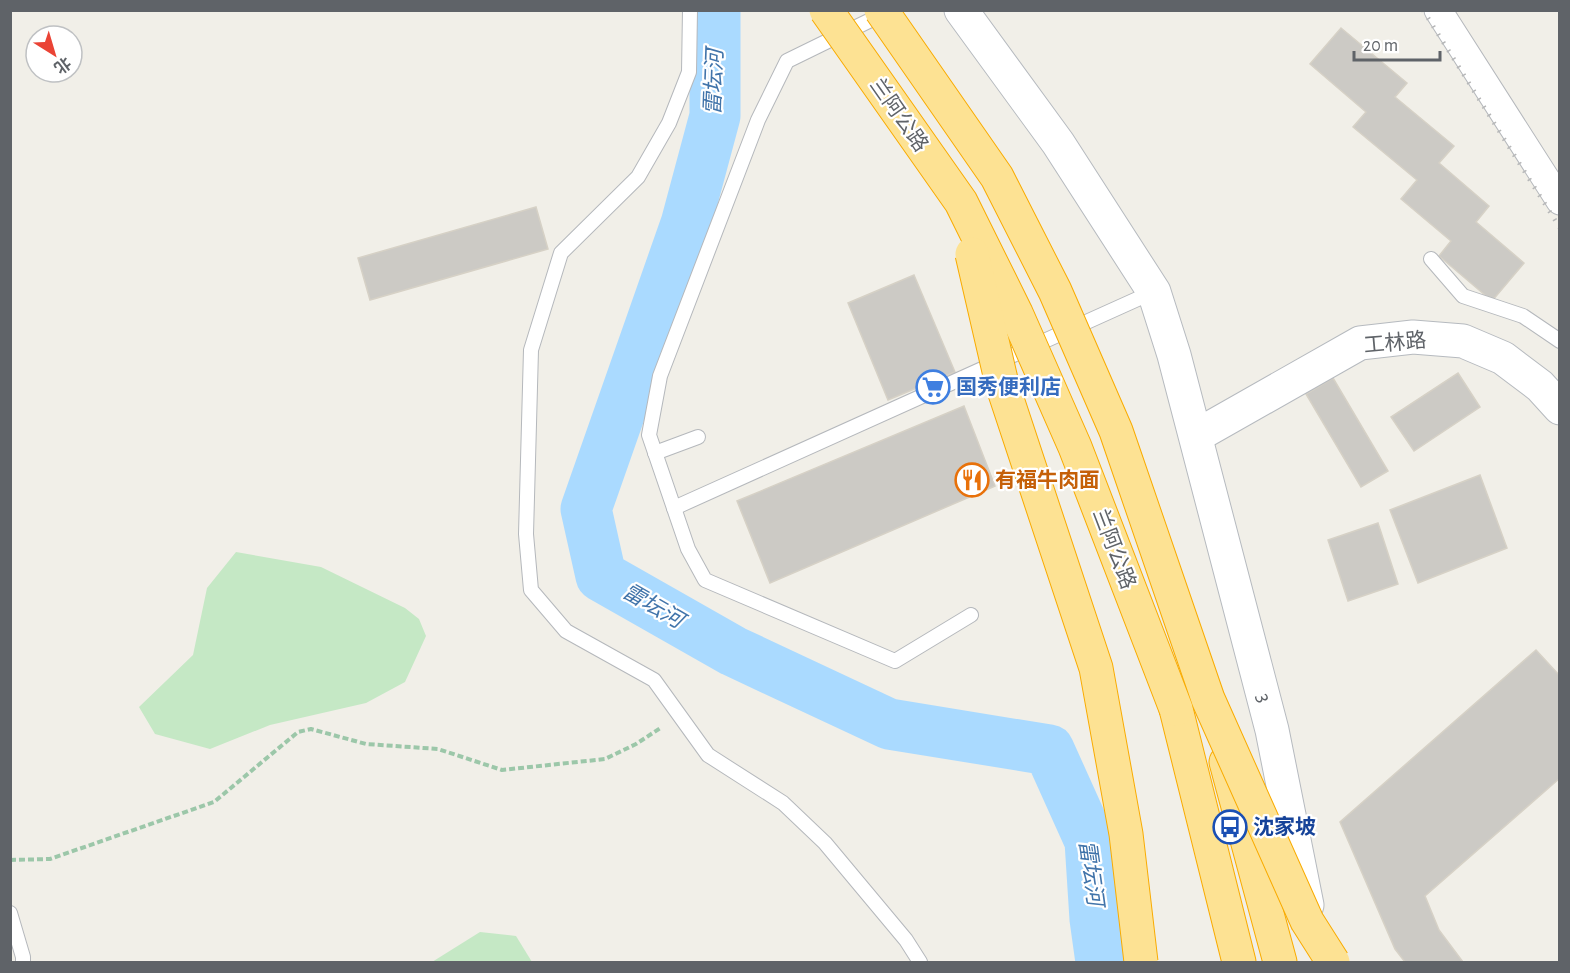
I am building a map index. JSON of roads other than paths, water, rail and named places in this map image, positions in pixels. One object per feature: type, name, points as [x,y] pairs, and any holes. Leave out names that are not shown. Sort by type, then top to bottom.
[{"type":"highway","name":"兰阿公路","points":[[826,10],[961,202],[1016,313],[1074,447],[1176,709],[1239,963]]},
{"type":"highway","name":"兰阿公路","points":[[881,10],[997,177],[1055,291],[1116,432],[1208,699],[1280,963]]},
{"type":"highway","points":[[961,202],[1002,384],[1096,668],[1126,834],[1141,963]]},
{"type":"highway","points":[[1208,699],[1307,921],[1332,963]]},
{"type":"main road","name":"3","points":[[961,10],[1058,143],[1154,292],[1196,436],[1272,730],[1318,963]]},
{"type":"main road","name":"工林路","points":[[1196,436],[1360,343],[1413,337],[1462,341],[1503,357],[1540,386],[1560,408]]},
{"type":"street","points":[[1438,10],[1560,201]]},
{"type":"lane","points":[[690,10],[689,72],[669,123],[638,177],[561,253],[531,350],[526,534],[531,590],[566,631],[654,680],[708,755],[783,803],[825,843],[906,940],[920,963]]},
{"type":"lane","points":[[890,10],[787,61],[758,120],[660,375],[649,435],[688,549],[705,580],[895,661],[971,615]]},
{"type":"lane","points":[[1431,259],[1463,296],[1523,316],[1560,341]]},
{"type":"lane","points":[[674,508],[1154,292]]},
{"type":"lane","points":[[655,453],[698,437]]},
{"type":"lane","points":[[10,913],[24,957],[23,963]]},
{"type":"waterway","name":"雷坛河","points":[[715,10],[715,116],[686,224],[586,509],[601,576],[733,651],[889,724],[1049,750],[1090,841],[1095,919],[1101,962]]},
{"type":"railway","points":[[1423,10],[1560,228]]},
{"type":"place","name":"国秀便利店","points":[[933,387]]},
{"type":"place","name":"有福牛肉面","points":[[972,480]]},
{"type":"place","name":"沈家坡","points":[[1230,827]]}]
